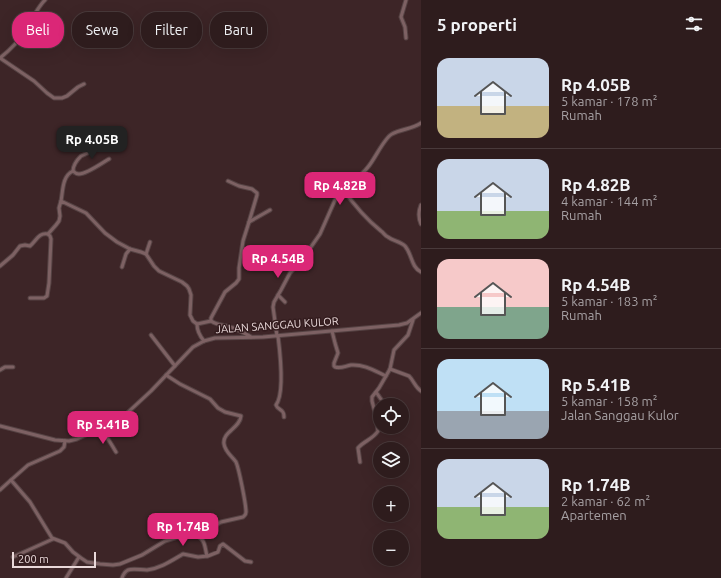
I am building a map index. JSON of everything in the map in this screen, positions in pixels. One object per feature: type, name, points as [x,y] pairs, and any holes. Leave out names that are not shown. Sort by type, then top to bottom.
[{"type":"street","points":[[45,0],[35,12],[27,28],[18,40],[0,58],[34,81],[47,94],[54,98],[62,98],[67,96],[84,84]]},
{"type":"street","points":[[406,0],[401,17],[405,27],[406,38]]},
{"type":"street","points":[[284,417],[282,410],[276,405],[279,398],[281,381],[278,336],[273,305],[290,273],[304,257],[320,234],[335,200],[344,189],[366,170],[388,137],[421,123]]},
{"type":"street","points":[[417,126],[421,129]]},
{"type":"street","points":[[0,266],[13,255],[20,246],[30,246],[40,235],[44,233],[48,234],[56,225],[59,221],[59,208],[68,174],[73,171],[80,157],[101,147]]},
{"type":"street","points":[[73,171],[76,173],[83,173],[99,166],[109,159]]},
{"type":"street","points":[[211,321],[211,318],[225,292],[239,279],[243,241],[257,195],[257,193],[252,189],[239,186],[228,181]]},
{"type":"street","points":[[344,189],[372,224],[388,237],[401,243],[405,247],[411,255],[415,268],[421,272]]},
{"type":"street","points":[[61,201],[86,212],[112,239],[130,249],[146,254],[154,266],[160,271],[187,286],[191,295],[190,315],[192,321],[197,324],[211,321],[215,324],[232,327],[251,337]]},
{"type":"street","points":[[421,205],[418,216],[421,224]]},
{"type":"street","points":[[249,222],[270,210]]},
{"type":"street","points":[[30,298],[44,298],[47,296],[50,280],[51,239],[48,234]]},
{"type":"street","points":[[146,254],[150,242]]},
{"type":"street","points":[[122,267],[126,254],[130,249]]},
{"type":"street","points":[[278,295],[285,302]]},
{"type":"street","name":"JALAN SANGGAU KULOR","points":[[0,426],[46,438],[70,441],[116,421],[125,415],[151,391],[193,347],[204,341],[215,338],[278,336],[399,325],[406,323],[421,313]]},
{"type":"street","points":[[360,462],[359,446],[378,431],[372,397],[390,369],[394,350],[408,335],[413,319]]},
{"type":"street","points":[[197,324],[197,329],[204,341]]},
{"type":"street","points":[[332,331],[338,353],[334,363],[335,367],[342,368],[352,365],[363,366],[386,376]]},
{"type":"street","points":[[151,335],[175,366]]},
{"type":"street","points":[[0,370],[14,367]]},
{"type":"street","points":[[390,369],[409,376],[421,392]]},
{"type":"street","points":[[11,480],[30,502],[53,539],[65,543],[79,557],[87,562],[107,566],[124,562],[142,555],[165,542],[181,536],[205,531],[221,522],[231,519],[242,518],[246,513],[236,464],[226,450],[224,444],[225,437],[236,426],[242,417],[225,412],[218,408],[210,399],[166,375]]},
{"type":"street","points":[[376,392],[380,398]]},
{"type":"street","points":[[99,429],[106,436],[116,452]]},
{"type":"street","points":[[0,490],[28,465],[60,451],[64,447],[65,441]]},
{"type":"street","points":[[194,534],[203,540],[206,553]]},
{"type":"street","points":[[13,557],[53,539]]},
{"type":"street","points":[[122,578],[124,573],[129,570],[157,568],[166,565],[183,554],[198,557],[206,553],[218,552],[220,546],[223,544],[245,561],[251,562]]},
{"type":"street","points":[[66,578],[79,557]]}]
